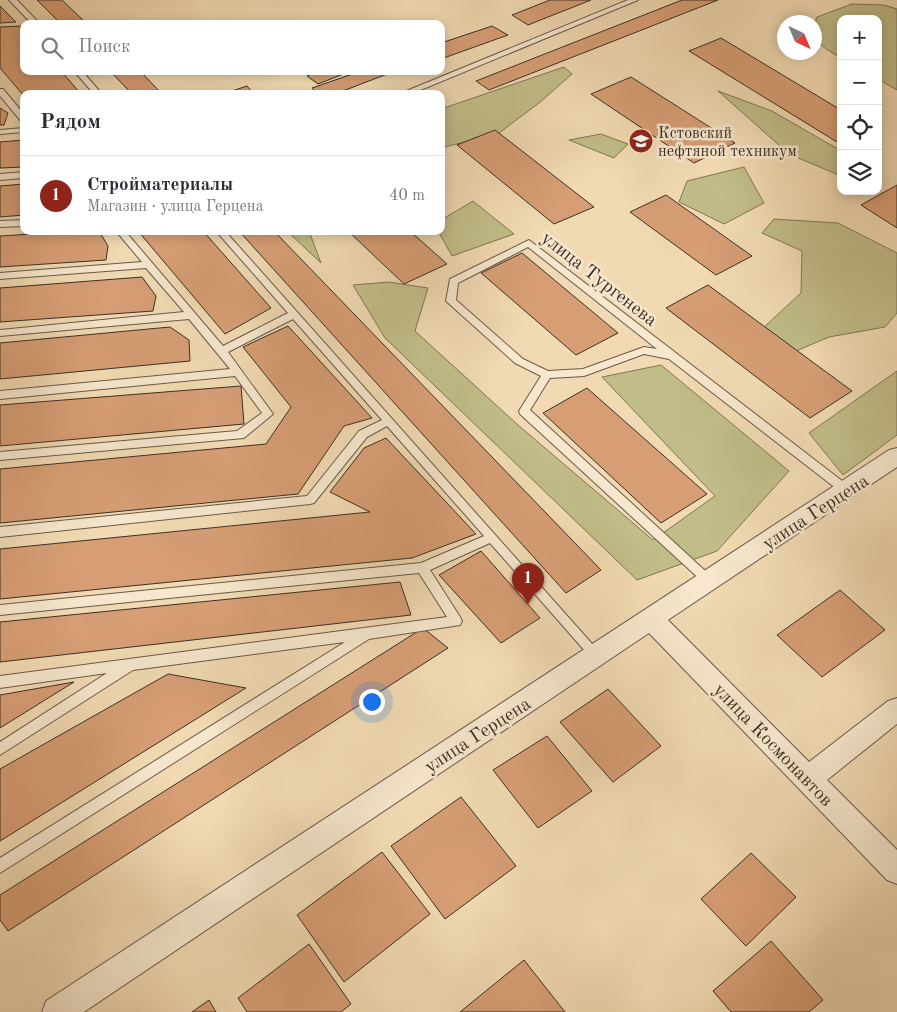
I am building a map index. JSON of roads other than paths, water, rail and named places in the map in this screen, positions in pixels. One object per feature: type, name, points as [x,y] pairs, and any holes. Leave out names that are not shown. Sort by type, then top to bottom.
[{"type":"street","name":"улица Герцена","points":[[57,1012],[897,456]]},
{"type":"street","name":"улица Космонавтов","points":[[651,618],[897,870]]},
{"type":"street","points":[[808,779],[897,709]]},
{"type":"lane","points":[[13,0],[32,20]]},
{"type":"lane","points":[[412,90],[634,0]]},
{"type":"lane","points":[[81,75],[95,90]]},
{"type":"lane","points":[[0,92],[20,114]]},
{"type":"lane","points":[[0,132],[20,130]]},
{"type":"lane","points":[[0,177],[20,175]]},
{"type":"lane","points":[[0,224],[20,223]]},
{"type":"lane","points":[[0,456],[240,436],[268,414],[222,351],[123,235]]},
{"type":"lane","points":[[224,235],[596,655]]},
{"type":"lane","name":"улица Тургенева","points":[[672,356],[644,350],[584,372],[547,375],[519,361],[451,301],[453,281],[529,243],[846,490]]},
{"type":"lane","points":[[0,276],[148,265]]},
{"type":"lane","points":[[222,351],[294,314]]},
{"type":"lane","points":[[0,333],[192,315]]},
{"type":"lane","points":[[0,395],[237,372]]},
{"type":"lane","points":[[547,375],[524,411],[709,581]]},
{"type":"lane","points":[[0,532],[310,500],[363,434],[389,421]]},
{"type":"lane","points":[[0,610],[422,568],[492,537]]},
{"type":"lane","points":[[0,682],[456,621],[422,568]]},
{"type":"lane","points":[[0,866],[368,634]]},
{"type":"lane","points":[[0,749],[132,665]]},
{"type":"place","name":"Кстовский нефтяной техникум","points":[[641,141]]},
{"type":"place","name":"Стройматериалы","points":[[528,604]]}]
